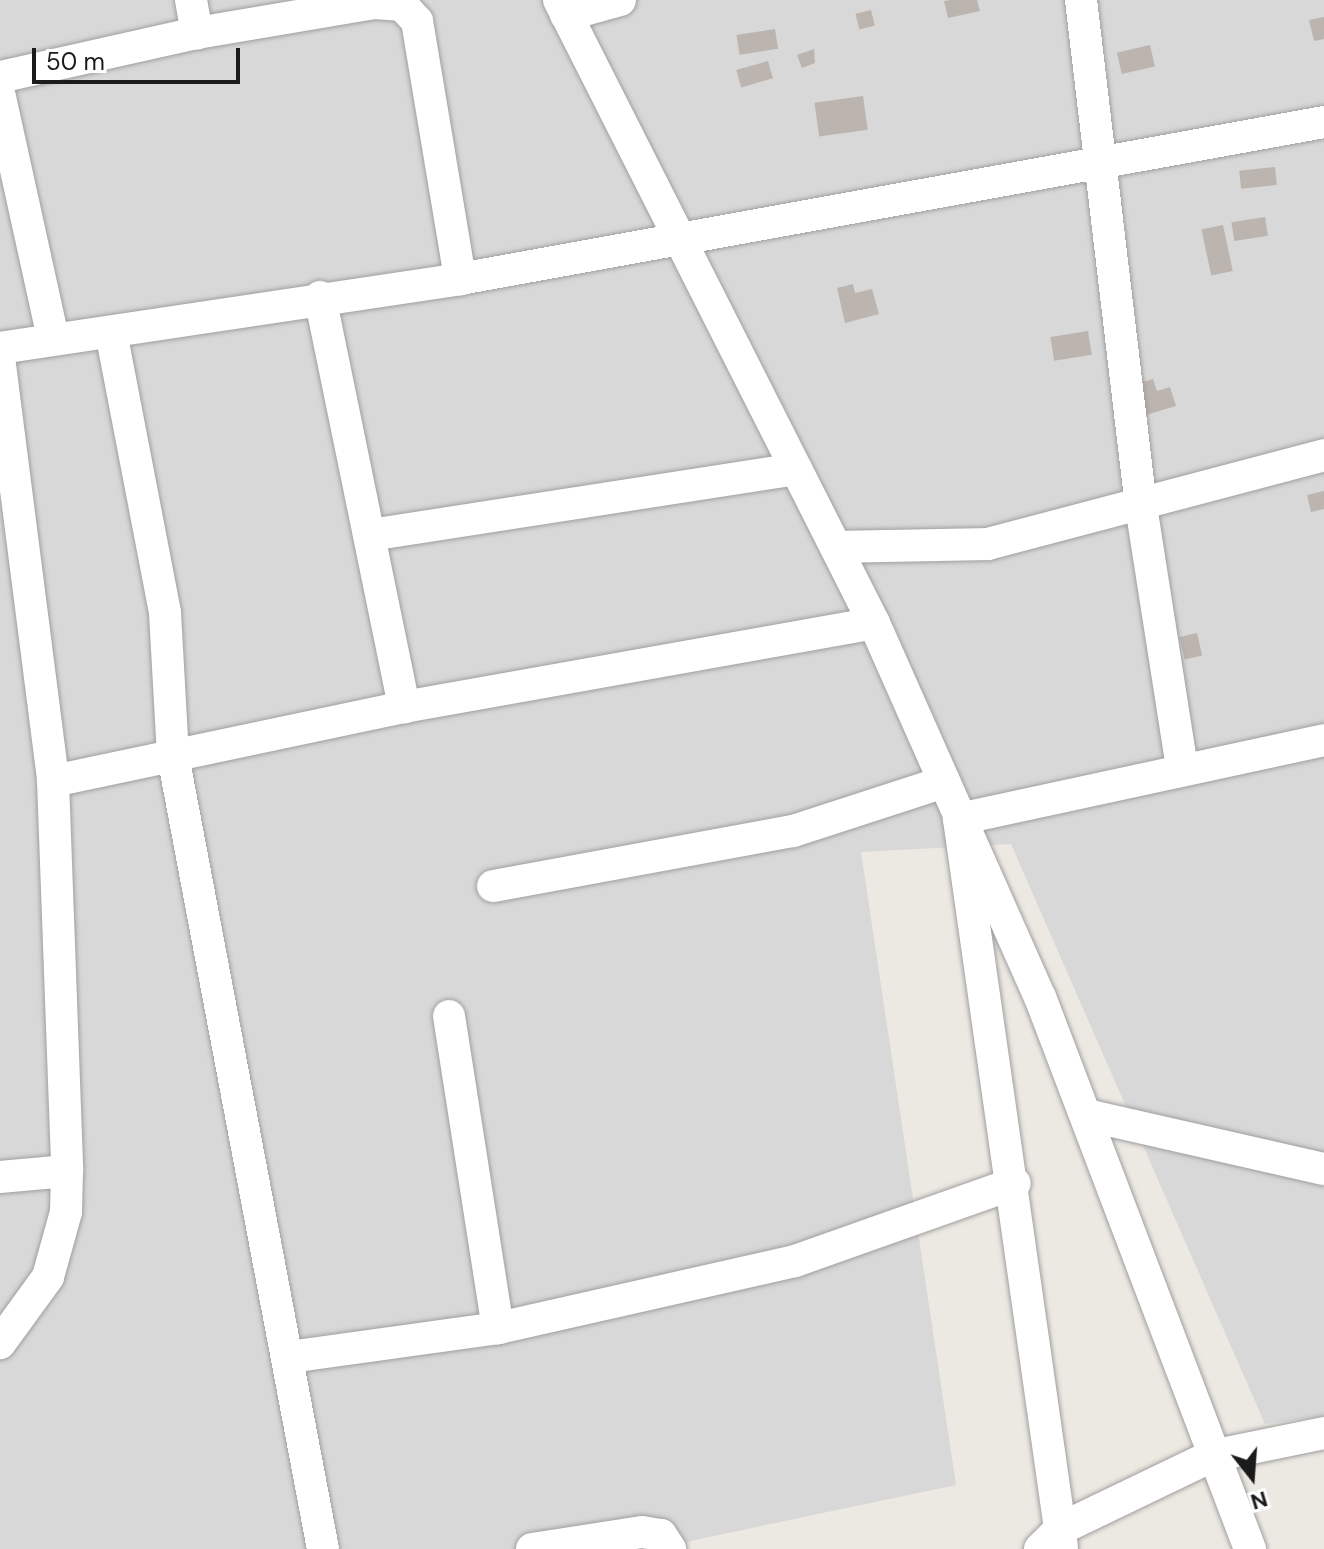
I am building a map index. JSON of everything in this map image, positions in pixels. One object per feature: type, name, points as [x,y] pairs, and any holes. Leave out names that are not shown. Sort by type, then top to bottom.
[{"type":"street","points":[[191,0],[197,33]]},
{"type":"street","points":[[620,0],[563,7],[874,623],[1086,1115],[1212,1456],[1250,1549]]},
{"type":"street","points":[[1081,0],[1141,506],[1182,767]]},
{"type":"street","points":[[0,77],[197,33],[374,3],[402,5],[417,21],[460,279]]},
{"type":"street","points":[[0,97],[53,339]]},
{"type":"street","points":[[0,348],[320,297],[460,279],[1324,123]]},
{"type":"street","points":[[320,297],[404,707]]},
{"type":"street","points":[[111,332],[165,613],[173,756],[290,1357],[323,1549]]},
{"type":"street","points":[[0,365],[53,781],[67,1171],[66,1212],[48,1277],[0,1343]]},
{"type":"street","points":[[836,547],[988,544],[1141,506],[1324,455]]},
{"type":"street","points":[[370,535],[796,469]]},
{"type":"street","points":[[53,781],[404,707],[874,623]]},
{"type":"street","points":[[959,819],[1182,767],[1324,740]]},
{"type":"street","points":[[493,886],[793,831],[944,782]]},
{"type":"street","points":[[959,819],[980,997],[1015,1183],[1054,1542],[1212,1456],[1324,1433]]},
{"type":"street","points":[[449,1016],[498,1328]]},
{"type":"street","points":[[1086,1115],[1324,1169]]},
{"type":"street","points":[[0,1177],[67,1171]]},
{"type":"street","points":[[290,1357],[498,1328],[795,1261],[1015,1183]]},
{"type":"street","points":[[532,1549],[642,1532],[661,1535],[670,1549]]},
{"type":"shaded area","points":[[0,0],[1324,0],[1324,1416],[1265,1424],[1011,844],[861,852],[956,1485],[652,1549],[0,1549]]},
{"type":"building","points":[[977,0],[980,11],[948,18],[944,1]]},
{"type":"building","points":[[871,10],[875,26],[859,29],[855,14]]},
{"type":"building","points":[[1324,17],[1324,39],[1314,41],[1309,20]]},
{"type":"building","points":[[775,29],[778,49],[740,55],[736,35]]},
{"type":"building","points":[[1150,45],[1155,66],[1122,74],[1117,53]]},
{"type":"building","points":[[814,49],[815,63],[802,68],[797,55]]},
{"type":"building","points":[[768,61],[773,78],[741,87],[736,70]]},
{"type":"building","points":[[863,96],[868,130],[819,136],[814,103]]},
{"type":"building","points":[[1275,167],[1277,185],[1241,189],[1239,171]]},
{"type":"building","points":[[1265,217],[1268,236],[1234,241],[1231,222]]},
{"type":"building","points":[[1223,225],[1233,271],[1211,276],[1201,230]]},
{"type":"building","points":[[853,284],[855,293],[872,289],[879,314],[845,323],[837,288]]},
{"type":"building","points":[[1088,331],[1092,355],[1054,361],[1050,337]]},
{"type":"building","points":[[1153,379],[1157,391],[1170,387],[1176,406],[1142,416],[1133,385]]},
{"type":"building","points":[[1324,491],[1324,509],[1311,512],[1307,495]]},
{"type":"building","points":[[1197,633],[1202,655],[1185,659],[1179,637]]}]
